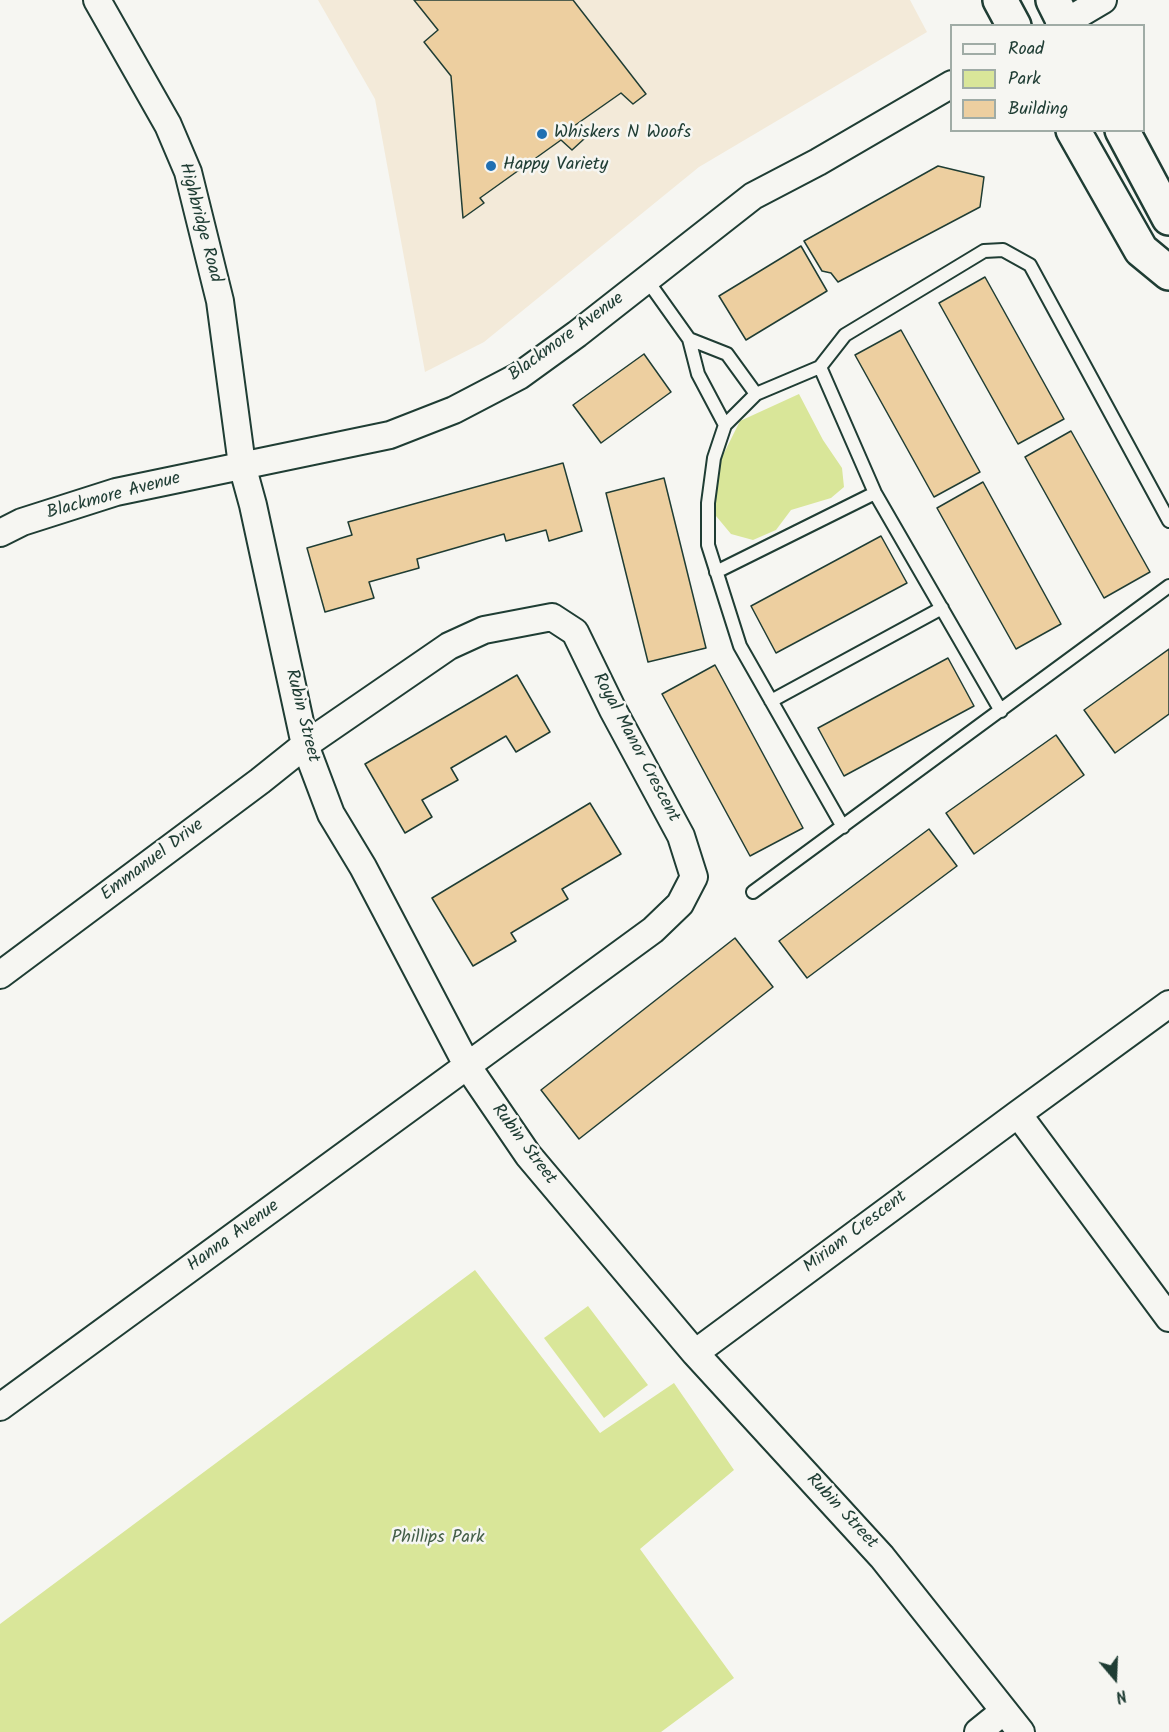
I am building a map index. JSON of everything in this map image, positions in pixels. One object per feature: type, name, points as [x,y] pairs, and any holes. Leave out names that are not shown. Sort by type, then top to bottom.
[{"type":"main road","points":[[999,0],[1013,24]]},
{"type":"main road","points":[[1074,132],[1141,250],[1169,273]]},
{"type":"main road","points":[[1123,132],[1169,218]]},
{"type":"street","name":"Highbridge Road","points":[[96,0],[168,125],[188,172],[220,301],[242,465]]},
{"type":"street","points":[[1061,18],[1103,0]]},
{"type":"street","name":"Blackmore Avenue","points":[[0,533],[22,522],[116,492],[390,435],[454,410],[519,376],[577,334],[753,196],[818,162],[950,85]]},
{"type":"street","name":"Rubin Street","points":[[242,465],[253,505],[305,745],[331,814],[368,877],[468,1067],[528,1155],[695,1353],[882,1557],[1021,1732]]},
{"type":"street","name":"Royal Manor Crescent","points":[[305,745],[448,646],[484,630],[552,617],[575,632],[613,710],[681,836],[694,877],[680,904],[653,930],[468,1067]]},
{"type":"street","name":"Emmanuel Drive","points":[[0,975],[305,745]]},
{"type":"street","name":"Miriam Crescent","points":[[695,1353],[1169,1004]]},
{"type":"street","name":"Hanna Avenue","points":[[0,1407],[468,1067]]},
{"type":"street","points":[[1018,1114],[1169,1318]]},
{"type":"street","points":[[978,1732],[1004,1711]]},
{"type":"lane","points":[[843,827],[740,646],[708,545],[708,503],[714,458],[725,425],[756,394],[820,367],[845,335],[984,251],[1003,250],[1030,265],[1169,521]]},
{"type":"lane","points":[[647,280],[689,339],[698,374],[725,425]]},
{"type":"lane","points":[[689,339],[727,354],[756,394]]},
{"type":"lane","points":[[820,367],[875,493],[1001,711]]},
{"type":"lane","points":[[716,572],[875,493]]},
{"type":"lane","points":[[753,892],[1169,586]]},
{"type":"lane","points":[[771,701],[942,608]]},
{"type":"shaded area","points":[[318,0],[910,0],[927,32],[699,167],[484,342],[425,372],[375,99]]},
{"type":"green space","points":[[799,394],[823,440],[842,468],[844,487],[831,498],[791,510],[776,530],[753,540],[731,534],[711,510],[719,463],[740,421]]},
{"type":"green space","name":"Phillips Park","points":[[475,1270],[600,1433],[674,1383],[734,1470],[640,1549],[734,1678],[661,1732],[0,1732],[0,1624]]},
{"type":"green space","points":[[588,1306],[648,1385],[604,1418],[544,1338]]},
{"type":"building","points":[[414,0],[573,0],[646,94],[633,104],[621,93],[574,126],[584,139],[572,150],[561,140],[480,198],[484,203],[463,218],[451,76],[424,42],[438,30]]},
{"type":"building","points":[[938,166],[984,177],[980,207],[838,282],[831,273],[822,271],[804,241]]},
{"type":"building","points":[[801,246],[827,291],[746,340],[719,296]]},
{"type":"building","points":[[985,277],[1064,419],[1018,444],[939,303]]},
{"type":"building","points":[[901,330],[980,472],[934,497],[855,355]]},
{"type":"building","points":[[644,354],[671,392],[601,443],[573,405]]},
{"type":"building","points":[[1071,431],[1150,572],[1104,598],[1025,457]]},
{"type":"building","points":[[563,463],[582,531],[549,541],[546,530],[506,541],[504,534],[417,559],[419,568],[369,582],[374,598],[325,612],[307,548],[352,535],[348,522]]},
{"type":"building","points":[[664,478],[706,648],[648,662],[606,493]]},
{"type":"building","points":[[983,482],[1061,624],[1016,649],[937,508]]},
{"type":"building","points":[[881,536],[907,583],[776,653],[751,606]]},
{"type":"building","points":[[1169,649],[1169,714],[1115,753],[1084,710]]},
{"type":"building","points":[[948,658],[974,706],[844,776],[818,728]]},
{"type":"building","points":[[715,665],[803,828],[750,856],[662,694]]},
{"type":"building","points":[[517,675],[550,732],[516,752],[506,736],[451,768],[458,780],[422,800],[432,817],[405,833],[365,764]]},
{"type":"building","points":[[1056,735],[1084,775],[974,854],[946,813]]},
{"type":"building","points":[[590,803],[621,854],[562,889],[568,899],[511,933],[516,941],[473,966],[432,898]]},
{"type":"building","points":[[929,829],[957,866],[807,978],[779,941]]},
{"type":"building","points":[[735,938],[773,987],[579,1139],[541,1090]]},
{"type":"place","name":"Whiskers N Woofs","points":[[542,134]]},
{"type":"place","name":"Happy Variety","points":[[491,166]]}]
